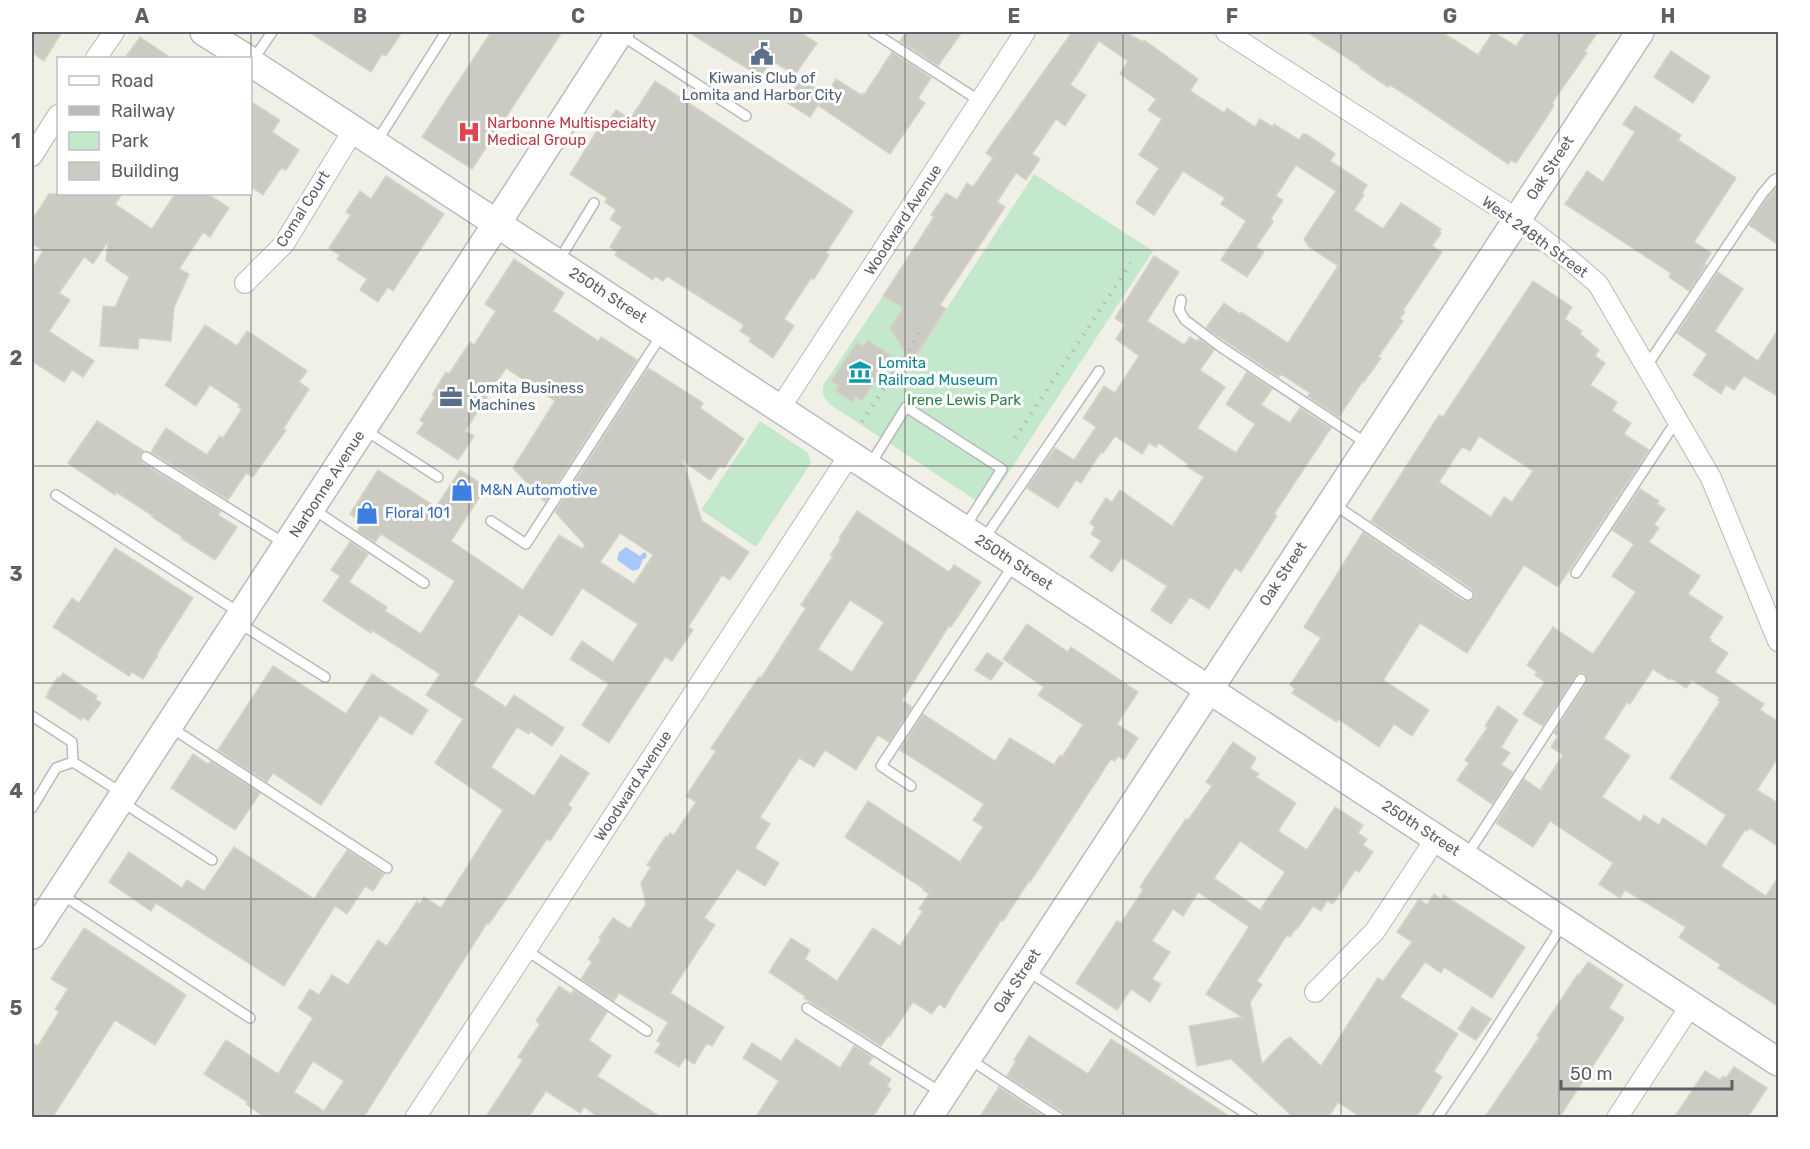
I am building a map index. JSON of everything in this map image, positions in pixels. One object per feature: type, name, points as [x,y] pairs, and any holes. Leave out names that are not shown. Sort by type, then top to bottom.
[{"type":"street","points":[[97,57],[114,32]]},
{"type":"street","name":"250th Street","points":[[204,32],[243,57]]},
{"type":"street","name":"Narbonne Avenue","points":[[32,935],[497,223],[619,32]]},
{"type":"street","name":"Woodward Avenue","points":[[780,408],[1025,32]]},
{"type":"street","name":"West 248th Street","points":[[1226,32],[1517,219],[1598,284],[1711,478],[1773,613],[1779,640]]},
{"type":"street","name":"Oak Street","points":[[936,1109],[1024,969],[1640,32]]},
{"type":"street","name":"250th Street","points":[[252,63],[1779,1062]]},
{"type":"street","points":[[32,156],[57,117]]},
{"type":"street","name":"Comal Court","points":[[245,283],[284,244],[365,136]]},
{"type":"street","name":"Woodward Avenue","points":[[415,1118],[526,950],[859,460]]},
{"type":"street","points":[[1315,992],[1375,931],[1436,838]]},
{"type":"street","points":[[1617,1118],[1691,1005]]},
{"type":"lane","points":[[252,57],[272,32]]},
{"type":"lane","points":[[365,136],[446,32]]},
{"type":"lane","points":[[619,32],[746,116]]},
{"type":"lane","points":[[873,32],[980,101]]},
{"type":"lane","points":[[1646,367],[1762,194],[1774,180],[1779,178]]},
{"type":"lane","points":[[557,262],[594,203]]},
{"type":"lane","points":[[1181,300],[1179,310],[1185,320],[1368,444]]},
{"type":"lane","points":[[491,521],[526,544],[663,332]]},
{"type":"lane","points":[[973,535],[1099,371]]},
{"type":"lane","points":[[859,460],[906,407],[1002,469],[973,535]]},
{"type":"lane","points":[[1576,573],[1677,420]]},
{"type":"lane","points":[[363,429],[438,477]]},
{"type":"lane","points":[[146,457],[287,545]]},
{"type":"lane","points":[[56,495],[325,677]]},
{"type":"lane","points":[[1330,502],[1468,595]]},
{"type":"lane","points":[[311,508],[424,583]]},
{"type":"lane","points":[[911,786],[881,766],[1015,562]]},
{"type":"lane","points":[[1466,857],[1581,679]]},
{"type":"lane","points":[[32,716],[72,742],[73,762]]},
{"type":"lane","points":[[168,725],[387,868]]},
{"type":"lane","points":[[73,762],[212,860]]},
{"type":"lane","points":[[32,807],[56,768],[73,762]]},
{"type":"lane","points":[[59,892],[250,1018]]},
{"type":"lane","points":[[1437,1118],[1565,922]]},
{"type":"lane","points":[[526,950],[647,1031]]},
{"type":"lane","points":[[1024,969],[1253,1118]]},
{"type":"lane","points":[[807,1008],[936,1109]]},
{"type":"lane","points":[[966,1058],[1059,1118]]},
{"type":"green space","name":"Irene Lewis Park","points":[[1034,174],[1153,251],[986,507],[831,405],[824,396],[823,387],[883,296],[934,328]]},
{"type":"green space","points":[[760,421],[808,453],[811,463],[756,547],[701,510]]},
{"type":"water","points":[[626,547],[640,556],[644,552],[647,554],[639,569],[633,571],[617,560],[619,552]]},
{"type":"building","points":[[32,32],[62,32],[44,61],[32,52]]},
{"type":"building","points":[[309,32],[402,32],[386,56],[382,54],[371,72]]},
{"type":"building","points":[[491,32],[562,32],[472,169],[422,137]]},
{"type":"building","name":"Kiwanis Club of Lomita and Harbor City","points":[[688,32],[800,32],[817,43],[795,75],[771,60],[761,77]]},
{"type":"building","points":[[906,32],[962,32],[938,66],[900,41]]},
{"type":"building","points":[[1072,32],[1125,32],[1143,42],[1144,40],[1198,79],[1190,91],[1224,113],[1227,108],[1255,127],[1260,119],[1273,127],[1274,124],[1299,140],[1303,134],[1306,134],[1335,154],[1330,161],[1367,185],[1362,193],[1364,195],[1354,210],[1383,229],[1401,203],[1441,229],[1439,231],[1441,233],[1432,246],[1442,252],[1403,310],[1405,312],[1400,318],[1403,321],[1378,357],[1381,358],[1339,417],[1308,396],[1310,393],[1281,374],[1279,377],[1206,328],[1224,303],[1288,343],[1338,266],[1308,246],[1304,239],[1336,191],[1296,165],[1276,196],[1283,200],[1271,218],[1273,222],[1256,247],[1264,252],[1247,277],[1221,260],[1246,221],[1221,204],[1225,198],[1183,171],[1154,215],[1136,203],[1159,168],[1139,155],[1162,119],[1148,110],[1156,99],[1120,74],[1128,61],[1099,41],[1070,85],[1086,95],[1065,126],[1056,119],[1032,154],[1040,159],[1026,180],[1016,173],[997,202],[1005,207],[940,305],[946,309],[911,363],[890,328],[903,308],[883,296],[934,217],[931,215],[946,193],[957,200],[967,183],[973,187],[993,158],[986,153]]},
{"type":"building","points":[[1307,32],[1442,32],[1478,55],[1493,32],[1516,46],[1526,32],[1598,32],[1584,52],[1587,53],[1552,103],[1554,105],[1545,120],[1516,163],[1511,160],[1508,164]]},
{"type":"building","points":[[140,37],[170,57],[126,57]]},
{"type":"building","points":[[1671,51],[1710,77],[1693,103],[1654,77]]},
{"type":"building","points":[[892,52],[931,78],[918,98],[925,103],[890,154],[819,106],[836,79],[864,95]]},
{"type":"building","points":[[801,79],[825,94],[810,117],[786,102]]},
{"type":"building","points":[[655,81],[853,211],[826,253],[829,255],[814,279],[811,278],[784,319],[794,326],[773,358],[749,341],[751,338],[740,331],[744,325],[667,276],[663,281],[655,276],[653,280],[615,255],[617,252],[610,247],[622,227],[610,219],[616,210],[605,202],[607,198],[570,174],[604,120],[607,123],[616,110],[630,119]]},
{"type":"building","points":[[252,102],[280,120],[272,132],[299,150],[286,170],[281,168],[263,195],[252,187]]},
{"type":"building","points":[[1635,106],[1681,135],[1678,140],[1736,178],[1694,242],[1711,253],[1689,291],[1669,277],[1671,273],[1565,204],[1587,171],[1603,182],[1635,132],[1623,124]]},
{"type":"building","points":[[386,176],[444,214],[393,291],[388,287],[378,302],[360,290],[367,279],[337,259],[340,255],[329,248],[351,215],[346,212],[360,191],[371,199]]},
{"type":"building","points":[[1779,185],[1779,245],[1749,225]]},
{"type":"building","points":[[49,194],[121,195],[115,204],[152,229],[174,195],[210,195],[229,208],[210,237],[203,232],[179,269],[189,274],[174,307],[171,341],[139,338],[138,349],[100,346],[103,306],[115,307],[129,277],[106,261],[108,241],[93,264],[84,257],[59,293],[70,300],[49,331],[94,361],[83,377],[72,370],[64,382],[32,361],[32,269],[43,251],[32,243],[32,220]]},
{"type":"building","points":[[1154,256],[1179,272],[1147,321],[1184,345],[1190,337],[1197,341],[1199,339],[1214,350],[1200,370],[1225,387],[1197,428],[1236,453],[1255,424],[1226,404],[1247,372],[1272,389],[1261,405],[1290,423],[1300,408],[1331,428],[1274,514],[1277,516],[1241,572],[1235,568],[1209,609],[1190,597],[1171,624],[1151,610],[1167,586],[1122,557],[1112,572],[1090,557],[1101,541],[1091,534],[1095,527],[1090,523],[1106,498],[1112,502],[1120,490],[1172,526],[1204,477],[1186,466],[1188,464],[1159,443],[1156,447],[1149,443],[1142,454],[1115,436],[1103,453],[1101,452],[1081,483],[1076,480],[1058,508],[1027,488],[1055,448],[1074,460],[1096,427],[1083,418],[1104,386],[1115,393],[1139,356],[1116,339],[1125,325],[1115,318]]},
{"type":"building","points":[[514,259],[564,293],[553,311],[598,341],[601,337],[637,360],[545,502],[513,468],[555,401],[506,368],[465,431],[474,436],[458,460],[417,433],[424,423],[420,420],[435,397],[432,395],[446,372],[449,374],[470,342],[474,345],[496,311],[485,304]]},
{"type":"building","points":[[1718,272],[1743,289],[1715,331],[1758,361],[1779,328],[1779,397],[1744,376],[1734,390],[1726,385],[1721,394],[1693,375],[1707,354],[1677,333]]},
{"type":"building","points":[[1533,281],[1572,307],[1565,319],[1582,331],[1580,334],[1599,350],[1595,356],[1605,363],[1590,385],[1617,402],[1612,411],[1631,423],[1624,434],[1649,450],[1558,587],[1524,565],[1467,653],[1420,623],[1383,680],[1429,710],[1412,736],[1394,724],[1379,747],[1338,719],[1337,722],[1292,693],[1295,689],[1290,685],[1321,638],[1304,627],[1363,532],[1464,601],[1474,598],[1472,589],[1371,521],[1439,415],[1443,417]],"holes":[[[1479,436],[1533,471],[1512,502],[1504,497],[1491,517],[1439,482],[1459,451],[1463,447],[1470,451]]]},
{"type":"building","points":[[205,325],[237,346],[247,331],[307,371],[299,382],[309,389],[283,429],[286,430],[253,477],[246,473],[228,500],[151,452],[166,428],[207,455],[220,436],[223,438],[242,409],[238,407],[240,405],[210,385],[196,406],[165,385]]},
{"type":"building","name":"Lomita Railroad Museum","points":[[868,340],[892,356],[862,401],[856,397],[852,402],[835,391],[838,386],[831,381],[857,342],[863,346]]},
{"type":"building","points":[[648,368],[703,403],[700,408],[744,439],[724,468],[720,466],[710,480],[683,461],[702,521],[749,552],[730,580],[722,575],[688,627],[693,630],[672,661],[665,657],[609,743],[582,725],[609,684],[570,659],[582,641],[613,662],[638,624],[582,588],[552,636],[519,614],[473,685],[506,707],[514,695],[564,728],[552,746],[530,731],[529,734],[517,727],[491,767],[534,796],[561,755],[589,773],[568,805],[572,808],[550,841],[547,839],[489,924],[487,923],[363,1118],[266,1118],[246,1104],[248,1102],[204,1074],[226,1040],[278,1074],[313,1018],[298,1008],[310,989],[319,995],[332,975],[348,985],[378,940],[387,946],[417,901],[420,904],[424,897],[441,908],[503,810],[435,763],[463,719],[426,695],[440,674],[323,601],[340,576],[331,570],[350,542],[368,554],[349,582],[387,607],[385,611],[421,634],[455,581],[381,534],[375,542],[357,531],[363,522],[350,514],[378,470],[436,507],[460,470],[486,487],[451,541],[523,590],[559,535],[582,549],[585,545],[555,512]],"holes":[[[620,533],[653,555],[634,584],[600,562]],[[313,1061],[344,1081],[324,1111],[294,1092]]]},
{"type":"building","points":[[97,421],[144,451],[139,456],[142,463],[221,511],[218,515],[237,527],[215,560],[153,516],[116,492],[115,495],[68,463]]},
{"type":"building","points":[[1640,489],[1659,501],[1657,504],[1665,509],[1654,525],[1659,528],[1649,542],[1700,576],[1688,594],[1723,617],[1709,638],[1728,653],[1715,672],[1764,704],[1760,710],[1779,722],[1779,756],[1757,790],[1779,804],[1779,847],[1750,828],[1745,830],[1721,866],[1766,896],[1779,876],[1779,1007],[1718,968],[1721,965],[1679,937],[1686,927],[1625,890],[1620,898],[1599,884],[1613,863],[1550,821],[1533,847],[1496,823],[1524,779],[1540,790],[1563,755],[1551,747],[1558,736],[1554,733],[1588,680],[1584,673],[1576,675],[1543,726],[1523,714],[1545,682],[1527,665],[1553,627],[1593,654],[1636,592],[1612,576],[1634,544],[1612,530]],"holes":[[[1653,669],[1670,680],[1671,678],[1686,688],[1692,680],[1720,698],[1718,700],[1720,702],[1670,778],[1726,815],[1706,846],[1663,818],[1659,825],[1644,815],[1640,822],[1602,797],[1630,756],[1604,738],[1627,702],[1630,704]]]},
{"type":"building","points":[[857,511],[949,572],[954,565],[981,582],[951,627],[949,626],[902,700],[912,707],[889,742],[878,735],[856,770],[825,750],[814,767],[799,758],[760,817],[770,824],[755,848],[779,863],[765,886],[737,869],[704,918],[715,925],[670,993],[724,1027],[712,1046],[707,1043],[694,1064],[685,1058],[679,1067],[655,1052],[661,1043],[657,1041],[668,1022],[619,993],[614,1001],[581,979],[592,962],[588,959],[601,940],[599,938],[613,918],[630,929],[646,904],[641,883],[651,867],[647,865],[666,836],[668,837],[670,833],[674,835],[696,802],[686,796],[716,751],[711,748],[759,677],[761,678],[806,608],[801,605],[833,556],[830,555],[841,539],[839,538]],"holes":[[[850,600],[884,622],[852,672],[818,649]]]},
{"type":"building","points":[[115,548],[193,598],[143,679],[132,672],[129,676],[53,627],[72,598],[79,603]]},
{"type":"building","points":[[1027,624],[1068,652],[1071,647],[1138,692],[1117,724],[1138,738],[1124,760],[1118,756],[1115,761],[1111,759],[1030,882],[1003,921],[1001,920],[945,1008],[939,1004],[932,1014],[913,1002],[881,1046],[804,998],[806,997],[769,972],[791,938],[810,950],[805,959],[837,981],[873,928],[900,946],[923,911],[919,909],[929,894],[924,889],[845,837],[868,801],[960,862],[983,827],[973,820],[984,804],[900,750],[923,714],[995,761],[1010,738],[1054,765],[1060,755],[1062,757],[1083,725],[1038,695],[1044,687],[1003,659]]},
{"type":"building","points":[[987,653],[1003,663],[991,680],[975,670]]},
{"type":"building","points":[[273,666],[346,714],[372,674],[428,710],[412,735],[380,715],[321,805],[273,773],[267,782],[218,750]]},
{"type":"building","points":[[63,673],[97,696],[95,699],[101,703],[88,721],[83,717],[81,720],[46,697]]},
{"type":"building","points":[[1498,706],[1518,720],[1501,747],[1510,753],[1501,765],[1513,772],[1492,804],[1457,780],[1469,763],[1465,760],[1488,727],[1485,726]]},
{"type":"building","points":[[1233,742],[1256,758],[1250,768],[1259,774],[1256,777],[1296,803],[1278,831],[1307,850],[1335,807],[1363,825],[1358,833],[1367,839],[1363,845],[1373,852],[1359,872],[1355,870],[1333,904],[1327,901],[1321,911],[1313,906],[1290,937],[1287,935],[1257,981],[1262,985],[1250,1002],[1262,1064],[1290,1037],[1321,1066],[1378,978],[1383,981],[1412,942],[1397,932],[1419,899],[1427,905],[1434,894],[1441,899],[1444,895],[1525,947],[1492,998],[1444,967],[1441,973],[1425,962],[1400,997],[1458,1034],[1434,1071],[1442,1077],[1416,1118],[1362,1118],[1338,1102],[1328,1118],[1294,1118],[1231,1059],[1197,1066],[1189,1026],[1242,1017],[1206,994],[1249,927],[1198,892],[1183,916],[1173,909],[1152,941],[1170,952],[1152,979],[1161,984],[1150,1002],[1131,989],[1117,1010],[1076,983],[1117,921],[1121,923],[1143,890],[1140,887],[1147,876],[1212,786],[1206,782]],"holes":[[[1240,841],[1285,872],[1260,910],[1214,878]]]},
{"type":"building","points":[[193,754],[208,764],[210,761],[260,793],[235,830],[171,788]]},
{"type":"building","points":[[234,847],[314,899],[347,850],[384,874],[373,891],[365,886],[347,914],[335,906],[284,986],[156,903],[151,911],[109,882],[129,852],[182,888],[187,880],[204,891]]},
{"type":"building","points":[[84,928],[186,995],[155,1045],[115,1020],[52,1118],[32,1118],[32,1042],[38,1046],[59,1012],[55,1009],[68,989],[51,979]]},
{"type":"building","points":[[1588,962],[1623,985],[1609,1008],[1624,1018],[1559,1118],[1484,1118],[1539,1038],[1537,1036],[1578,974]]},
{"type":"building","points":[[559,986],[571,994],[574,990],[607,1012],[589,1040],[611,1056],[597,1076],[662,1118],[600,1118],[584,1107],[580,1113],[546,1091],[528,1118],[485,1118],[523,1060],[518,1057],[540,1024],[536,1021]]},
{"type":"building","points":[[1472,1007],[1491,1019],[1476,1040],[1458,1029]]},
{"type":"building","points":[[1029,1036],[1088,1074],[1111,1039],[1232,1118],[1066,1118],[1063,1112],[1007,1076]]},
{"type":"building","points":[[796,1039],[840,1068],[854,1046],[873,1057],[868,1064],[891,1079],[887,1086],[891,1089],[872,1118],[755,1118],[779,1081],[743,1058],[752,1043],[781,1061]]},
{"type":"building","points":[[1734,1067],[1767,1088],[1747,1118],[1674,1118],[1705,1071],[1720,1080],[1723,1076],[1726,1078]]},
{"type":"building","points":[[999,1087],[1046,1118],[979,1118]]},
{"type":"railway","points":[[1015,438],[1131,263]]},
{"type":"railway","points":[[862,422],[924,326]]},
{"type":"place","name":"Kiwanis Club of Lomita and Harbor City","points":[[762,54]]},
{"type":"place","name":"Narbonne Multispecialty Medical Group","points":[[469,132]]},
{"type":"place","name":"Lomita Railroad Museum","points":[[860,372]]},
{"type":"place","name":"Lomita Business Machines","points":[[451,397]]},
{"type":"place","name":"M&N Automotive","points":[[462,490]]},
{"type":"place","name":"Floral 101","points":[[367,513]]}]
